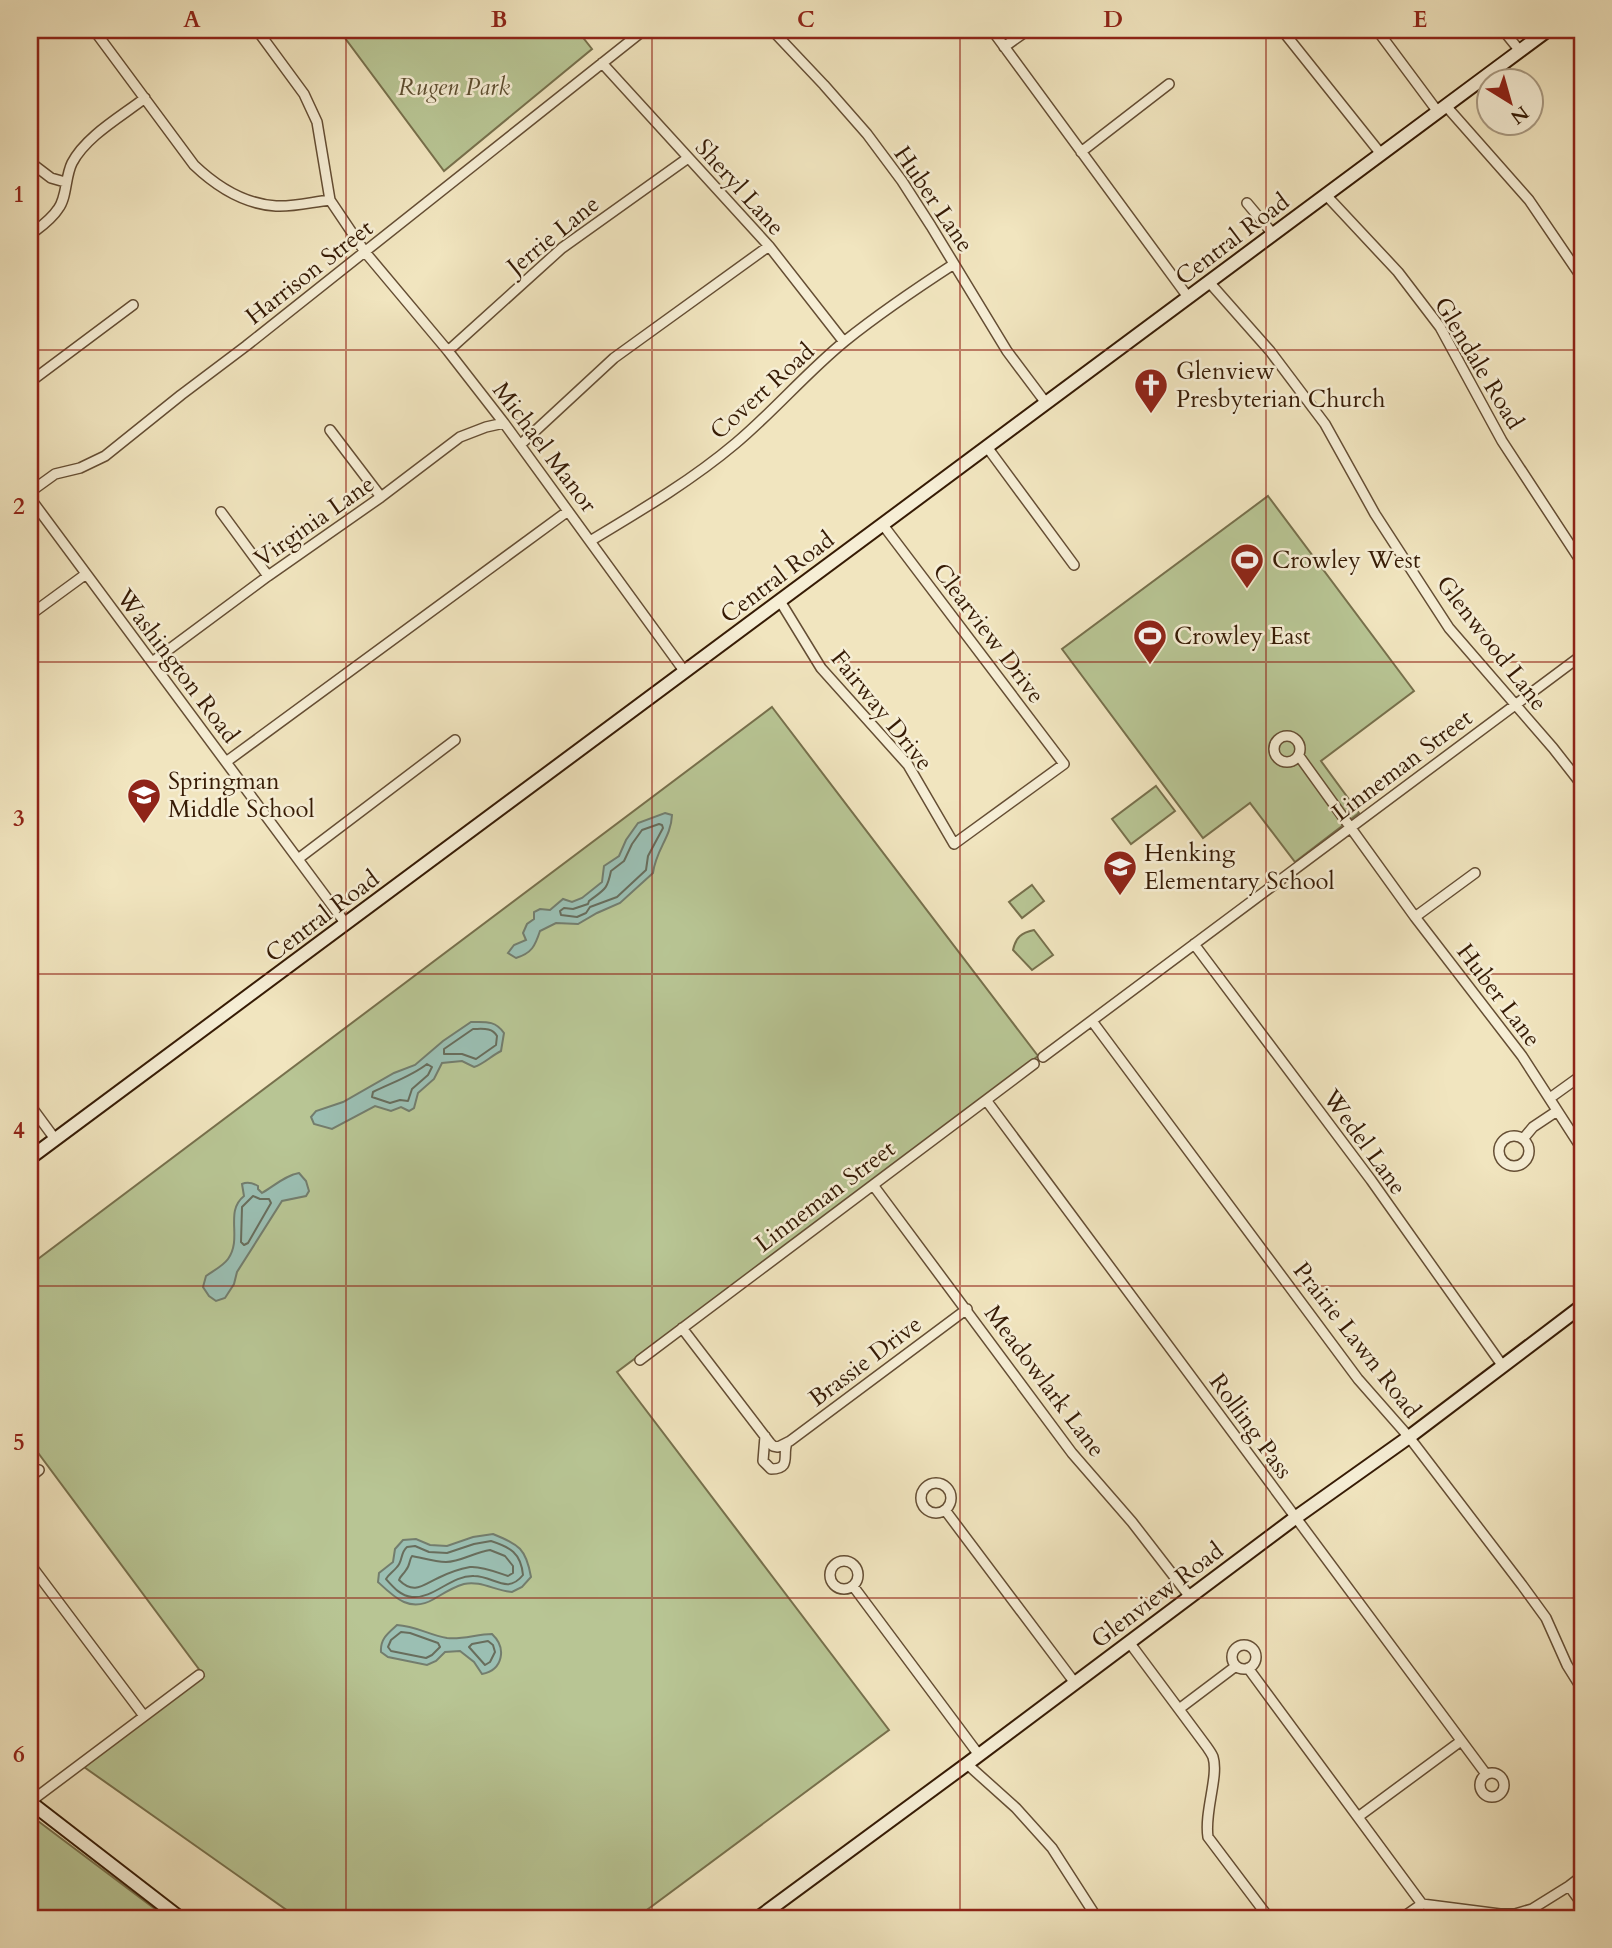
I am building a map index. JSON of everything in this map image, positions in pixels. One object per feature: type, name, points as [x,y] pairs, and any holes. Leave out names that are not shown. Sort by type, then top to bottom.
[{"type":"main road","name":"Central Road","points":[[30,1158],[1548,30]]},
{"type":"main road","name":"Glenview Road","points":[[758,1918],[1582,1306]]},
{"type":"main road","points":[[30,1802],[180,1918]]},
{"type":"street","points":[[94,30],[194,165],[210,180],[226,191],[260,204],[276,206],[330,200],[317,122],[304,94],[257,30]]},
{"type":"street","name":"Harrison Street","points":[[30,492],[55,474],[80,468],[105,456],[644,30]]},
{"type":"street","name":"Huber Lane","points":[[772,30],[867,134],[902,181],[1007,351],[1046,403]]},
{"type":"street","points":[[992,30],[1188,298]]},
{"type":"street","points":[[1004,47],[1028,30]]},
{"type":"street","points":[[1282,30],[1381,154]]},
{"type":"street","points":[[1377,30],[1442,109],[1529,200],[1582,278]]},
{"type":"street","points":[[1503,30],[1520,51]]},
{"type":"street","name":"Sheryl Lane","points":[[602,63],[769,246],[844,342]]},
{"type":"street","points":[[1081,152],[1169,84]]},
{"type":"street","points":[[30,235],[60,208],[65,182],[73,162],[89,141],[145,98]]},
{"type":"street","name":"Jerrie Lane","points":[[448,351],[562,248],[688,158]]},
{"type":"street","points":[[30,162],[51,178],[65,182]]},
{"type":"street","name":"Glendale Road","points":[[1326,195],[1398,272],[1440,327],[1502,441],[1582,563]]},
{"type":"street","name":"Michael Manor","points":[[330,200],[365,252],[448,351],[520,445],[685,672]]},
{"type":"street","points":[[1247,203],[1273,234]]},
{"type":"street","points":[[520,445],[614,358],[769,246]]},
{"type":"street","name":"Covert Road","points":[[590,541],[694,475],[736,443],[844,342],[901,298],[954,264]]},
{"type":"street","name":"Glenwood Lane","points":[[1209,282],[1270,351],[1325,424],[1375,514],[1449,628],[1582,785]]},
{"type":"street","points":[[30,382],[132,305]]},
{"type":"street","name":"Virginia Lane","points":[[152,662],[460,437],[486,427],[504,424]]},
{"type":"street","points":[[330,430],[381,497]]},
{"type":"street","points":[[987,447],[1074,565]]},
{"type":"street","name":"Washington Road","points":[[30,498],[346,924]]},
{"type":"street","points":[[226,762],[568,511]]},
{"type":"street","points":[[220,512],[268,576]]},
{"type":"street","name":"Clearview Drive","points":[[883,525],[1065,764],[954,844]]},
{"type":"street","points":[[30,615],[86,574]]},
{"type":"street","name":"Fairway Drive","points":[[780,601],[821,668],[908,765],[954,844]]},
{"type":"street","name":"Linneman Street","points":[[1043,1057],[1582,655]]},
{"type":"street","points":[[298,859],[455,740]]},
{"type":"street","name":"Huber Lane","points":[[1299,755],[1415,917],[1493,1016],[1582,1149]]},
{"type":"street","points":[[1415,917],[1475,873]]},
{"type":"street","name":"Wedel Lane","points":[[1194,944],[1371,1180],[1502,1365]]},
{"type":"street","name":"Prairie Lawn Road","points":[[1092,1021],[1358,1379],[1409,1437],[1546,1618],[1567,1665],[1582,1689]]},
{"type":"street","name":"Linneman Street","points":[[639,1360],[1034,1064]]},
{"type":"street","points":[[1550,1098],[1582,1075]]},
{"type":"street","name":"Rolling Pass","points":[[986,1100],[1486,1774]]},
{"type":"street","points":[[30,1105],[55,1139]]},
{"type":"street","points":[[1522,1139],[1533,1127],[1558,1111]]},
{"type":"street","name":"Meadowlark Lane","points":[[873,1185],[1072,1453],[1132,1522],[1190,1597]]},
{"type":"street","name":"Brassie Drive","points":[[768,1439],[762,1457],[765,1465],[771,1469],[779,1469],[785,1463],[787,1443],[967,1309]]},
{"type":"street","points":[[682,1328],[773,1446],[787,1443]]},
{"type":"street","points":[[30,1477],[39,1469]]},
{"type":"street","points":[[945,1510],[1075,1683]]},
{"type":"street","points":[[30,1564],[144,1716]]},
{"type":"street","points":[[853,1586],[979,1755]]},
{"type":"street","points":[[1129,1642],[1213,1757],[1215,1767],[1206,1826],[1209,1837],[1269,1918]]},
{"type":"street","points":[[1247,1645],[1254,1649],[1257,1656],[1254,1664],[1248,1668],[1236,1666],[1232,1659],[1233,1651],[1239,1646],[1247,1645]]},
{"type":"street","points":[[1179,1709],[1236,1666]]},
{"type":"street","points":[[1248,1668],[1422,1904],[1468,1914],[1515,1914],[1532,1909],[1582,1876]]},
{"type":"street","points":[[30,1802],[199,1675]]},
{"type":"street","points":[[1358,1817],[1461,1741]]},
{"type":"street","points":[[967,1764],[1016,1808],[1052,1848],[1097,1918]]},
{"type":"street","points":[[1569,1886],[1582,1904]]},
{"type":"street","points":[[1402,1918],[1422,1904]]},
{"type":"green space","name":"Rugen Park","points":[[339,30],[577,30],[592,49],[444,171]]},
{"type":"green space","points":[[1268,496],[1414,691],[1321,761],[1359,813],[1295,862],[1250,803],[1203,838],[1062,649]]},
{"type":"green space","points":[[772,707],[1038,1056],[617,1372],[889,1730],[636,1918],[298,1918],[84,1767],[204,1676],[30,1442],[30,1265]]},
{"type":"green space","points":[[1156,786],[1175,811],[1131,844],[1112,819]]},
{"type":"green space","points":[[1032,885],[1044,901],[1022,918],[1009,902]]},
{"type":"green space","points":[[1034,930],[1053,955],[1032,970],[1013,950],[1020,936]]},
{"type":"green space","points":[[30,1815],[167,1918],[30,1918]]},
{"type":"water","points":[[665,813],[672,815],[671,823],[653,873],[620,903],[578,924],[556,923],[540,931],[526,954],[516,958],[508,953],[514,945],[526,940],[523,933],[527,924],[534,919],[534,912],[540,909],[550,910],[563,899],[572,902],[582,898],[602,882],[604,866],[619,856],[638,823]]},
{"type":"water","points":[[471,1022],[489,1023],[501,1029],[504,1033],[501,1051],[474,1067],[462,1061],[442,1063],[434,1079],[418,1093],[414,1108],[409,1111],[401,1107],[391,1111],[375,1106],[332,1129],[314,1124],[311,1117],[316,1111],[343,1102],[394,1073],[415,1065]]},
{"type":"water","points":[[299,1173],[306,1181],[309,1191],[306,1196],[282,1201],[237,1272],[234,1284],[225,1298],[216,1301],[203,1287],[206,1276],[223,1264],[232,1251],[235,1210],[244,1196],[242,1184],[254,1184],[262,1193],[285,1178]]},
{"type":"water","points":[[493,1534],[515,1545],[527,1560],[531,1577],[522,1587],[512,1592],[470,1583],[425,1603],[410,1604],[397,1598],[378,1582],[379,1573],[393,1562],[395,1549],[403,1540],[416,1539],[430,1545],[447,1546],[473,1537]]},
{"type":"water","points":[[397,1625],[447,1638],[492,1634],[500,1646],[500,1658],[495,1668],[482,1674],[474,1662],[460,1651],[445,1652],[427,1665],[388,1657],[381,1652],[382,1643]]},
{"type":"place","name":"Glenview Presbyterian Church","points":[[1151,415]]},
{"type":"place","name":"Crowley West","points":[[1247,590]]},
{"type":"place","name":"Crowley East","points":[[1150,666]]},
{"type":"place","name":"Springman Middle School","points":[[144,825]]},
{"type":"place","name":"Henking Elementary School","points":[[1120,897]]}]
